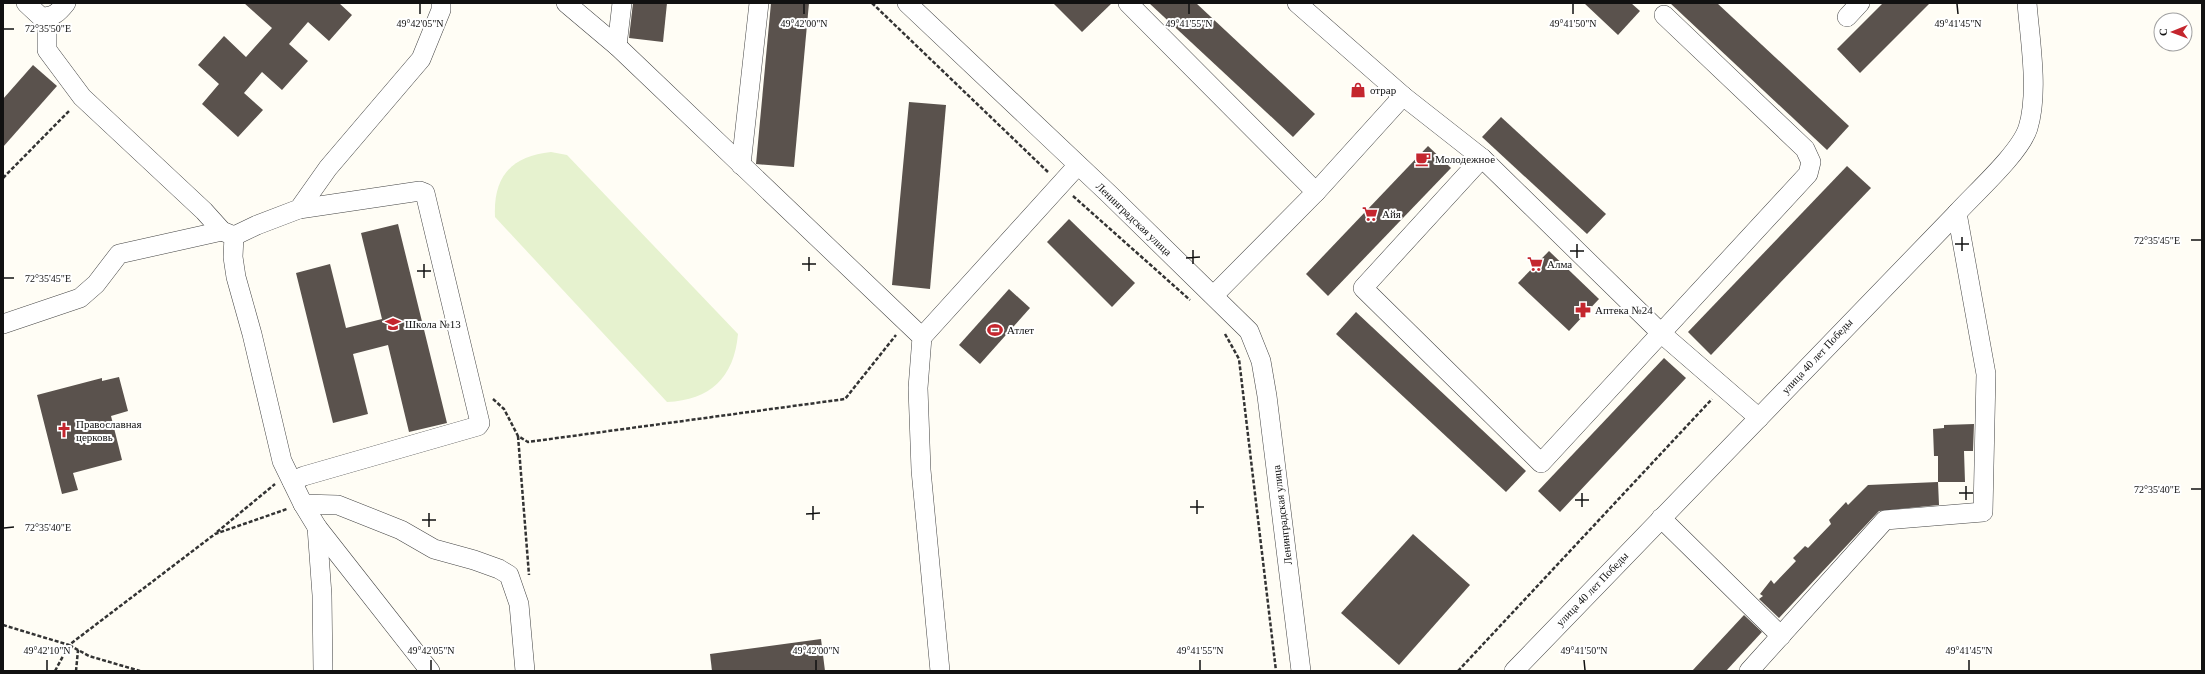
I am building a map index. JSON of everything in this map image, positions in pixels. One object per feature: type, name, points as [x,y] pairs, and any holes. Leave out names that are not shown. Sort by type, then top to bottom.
[{"type":"street","points":[[26,3],[41,17],[50,17],[58,13],[66,3]]},
{"type":"street","points":[[299,209],[328,168],[421,60],[441,10],[441,3]]},
{"type":"street","points":[[566,3],[617,46],[922,337]]},
{"type":"street","points":[[617,46],[622,3]]},
{"type":"street","points":[[741,165],[759,3]]},
{"type":"street","name":"Ленинградская улица","points":[[908,3],[1214,295],[1249,331],[1261,361],[1275,450],[1301,671]]},
{"type":"street","points":[[1128,3],[1316,192]]},
{"type":"street","points":[[1297,3],[1402,96],[1482,158],[1662,334],[1759,418]]},
{"type":"street","points":[[1847,17],[1860,3]]},
{"type":"street","name":"улица 40 лет Победы","points":[[1514,671],[1957,213],[2017,147],[2028,130],[2032,110],[2033,86],[2027,3]]},
{"type":"street","points":[[1482,158],[1363,288],[1542,463],[1808,174],[1811,162],[1805,149],[1664,15]]},
{"type":"street","points":[[50,17],[47,33],[47,50],[82,97],[228,234],[236,277],[252,334],[282,461],[303,504],[317,527],[430,671]]},
{"type":"street","points":[[1214,295],[1316,192],[1402,96]]},
{"type":"street","points":[[940,671],[921,470],[918,388],[922,337],[1078,165]]},
{"type":"street","points":[[3,324],[80,298],[96,284],[119,254],[228,234],[299,209],[420,191],[425,193],[479,420],[478,426],[304,476],[290,477]]},
{"type":"street","points":[[1750,671],[1885,520],[1983,512],[1986,374],[1957,213]]},
{"type":"street","points":[[303,504],[338,505],[401,530],[434,548],[480,562],[509,574],[519,604],[525,671]]},
{"type":"street","points":[[1661,518],[1781,636]]},
{"type":"street","points":[[317,527],[322,595],[323,671]]},
{"type":"path","points":[[872,3],[1060,184],[1196,305]]},
{"type":"path","points":[[3,178],[82,97]]},
{"type":"path","points":[[518,436],[528,442],[845,399],[907,322]]},
{"type":"path","points":[[1223,331],[1230,341],[1238,359],[1276,671]]},
{"type":"path","points":[[470,382],[504,408],[518,436],[529,577]]},
{"type":"path","points":[[1458,671],[1723,387]]},
{"type":"path","points":[[56,671],[69,645],[290,477]]},
{"type":"path","points":[[215,534],[303,504]]},
{"type":"path","points":[[3,625],[69,645],[89,656],[140,671]]},
{"type":"path","points":[[76,671],[78,650]]},
{"type":"green space","points":[[551,152],[567,155],[738,334],[736,349],[731,363],[717,384],[707,391],[696,397],[667,402],[495,217],[497,191],[501,180],[507,171],[525,158]]},
{"type":"building","points":[[244,3],[339,3],[352,15],[329,41],[308,22],[289,44],[308,61],[282,90],[262,72],[244,93],[263,110],[238,137],[202,104],[219,84],[198,65],[224,36],[246,57],[272,28]]},
{"type":"building","points":[[633,3],[667,3],[663,42],[629,38]]},
{"type":"building","points":[[771,3],[809,3],[794,167],[756,164]]},
{"type":"building","points":[[1053,3],[1112,3],[1082,32]]},
{"type":"building","points":[[1149,3],[1196,3],[1315,114],[1293,137]]},
{"type":"building","points":[[1584,3],[1631,3],[1640,11],[1618,35]]},
{"type":"building","points":[[1670,3],[1717,3],[1849,126],[1827,150]]},
{"type":"building","points":[[1883,3],[1930,3],[1860,73],[1837,49]]},
{"type":"building","points":[[33,65],[57,86],[3,147],[3,99]]},
{"type":"building","points":[[909,102],[946,105],[930,289],[892,285]]},
{"type":"building","points":[[1501,117],[1606,214],[1587,234],[1482,137]]},
{"type":"building","points":[[1428,146],[1451,168],[1328,296],[1306,274]]},
{"type":"building","points":[[1847,166],[1871,188],[1711,355],[1688,332]]},
{"type":"building","points":[[1069,219],[1135,283],[1112,307],[1047,242]]},
{"type":"building","name":"Школа №13","points":[[398,224],[447,423],[409,432],[388,345],[353,354],[368,414],[333,423],[296,273],[330,264],[346,328],[382,319],[361,233]]},
{"type":"building","points":[[1549,251],[1599,299],[1569,331],[1518,283]]},
{"type":"building","points":[[1009,289],[1030,308],[980,364],[959,345]]},
{"type":"building","points":[[1356,312],[1526,471],[1506,492],[1336,334]]},
{"type":"building","points":[[1664,358],[1686,378],[1560,512],[1538,491]]},
{"type":"building","points":[[119,377],[128,411],[111,416],[122,460],[73,473],[78,490],[62,494],[37,395],[102,378],[102,381]]},
{"type":"building","points":[[1974,424],[1973,451],[1964,451],[1965,482],[1938,482],[1938,456],[1934,456],[1933,429],[1944,428],[1944,425]]},
{"type":"building","points":[[1938,482],[1939,505],[1879,511],[1779,618],[1759,599],[1763,596],[1760,594],[1771,580],[1774,584],[1796,561],[1793,558],[1805,546],[1808,548],[1831,524],[1829,520],[1846,502],[1848,505],[1868,485]]},
{"type":"building","points":[[1413,534],[1470,585],[1399,665],[1341,613]]},
{"type":"building","points":[[1744,615],[1762,632],[1726,671],[1692,671]]},
{"type":"building","points":[[821,639],[825,671],[712,671],[710,654]]},
{"type":"place","name":"отрар","points":[[1358,90]]},
{"type":"place","name":"Молодежное","points":[[1423,159]]},
{"type":"place","name":"Айя","points":[[1370,214]]},
{"type":"place","name":"Алма","points":[[1535,264]]},
{"type":"place","name":"Аптека №24","points":[[1583,310]]},
{"type":"place","name":"Школа №13","points":[[393,324]]},
{"type":"place","name":"Атлет","points":[[995,330]]},
{"type":"place","name":"Православная церковь","points":[[64,430]]}]
